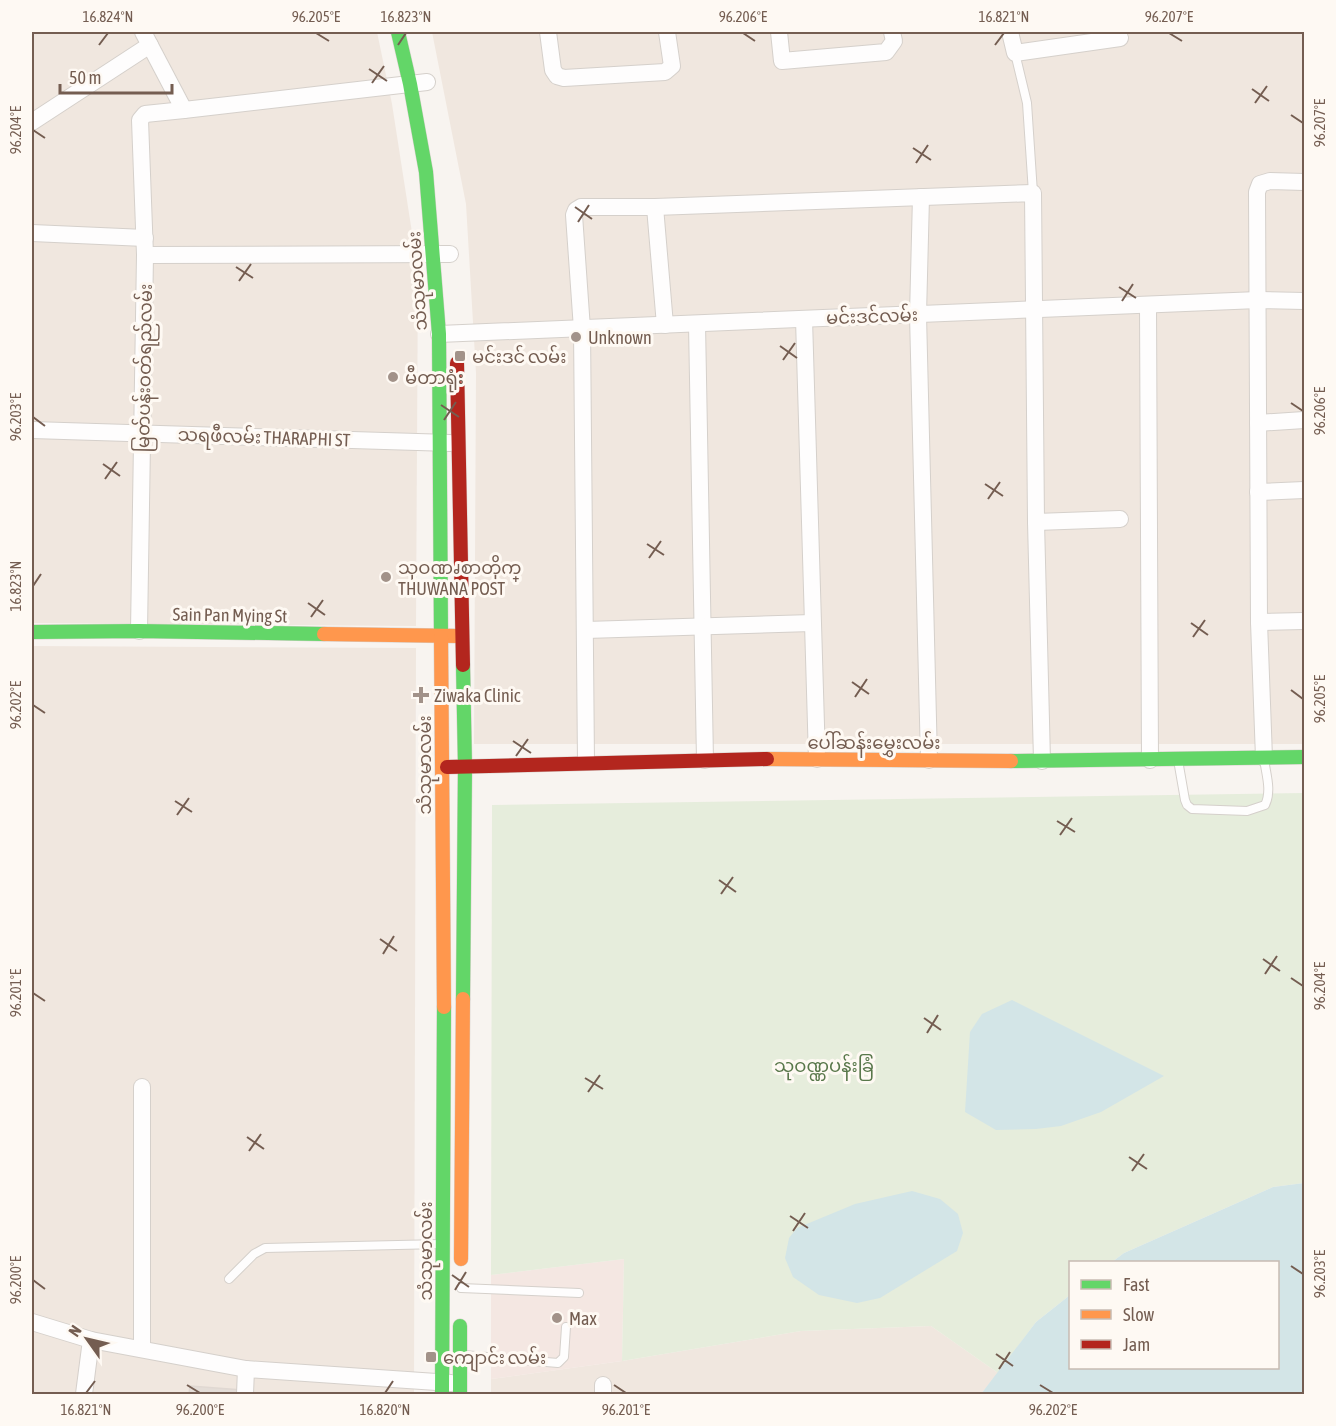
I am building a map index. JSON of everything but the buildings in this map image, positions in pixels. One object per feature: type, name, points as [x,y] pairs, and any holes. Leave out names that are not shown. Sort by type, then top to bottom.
[{"type":"main road","name":"သံသုမာလမ်း","points":[[398,32],[426,172],[446,254],[460,444],[465,766],[460,1389]]},
{"type":"main road","name":"သံသုမာလမ်း","points":[[442,1388],[441,443],[450,330]]},
{"type":"main road","name":"Sain Pan Mying St","points":[[32,632],[464,636]]},
{"type":"main road","name":"ပေါ်ဆန်းမွှေးလမ်း","points":[[442,767],[705,760],[1042,761],[1305,757]]},
{"type":"street","points":[[548,32],[553,70],[557,76],[564,78],[665,72],[672,66],[667,32]]},
{"type":"street","points":[[778,32],[782,61],[886,52],[894,41],[892,32]]},
{"type":"street","points":[[1010,32],[1015,53],[1120,38]]},
{"type":"street","points":[[32,122],[146,38],[184,110],[427,82]]},
{"type":"street","name":"မြတ်ပန်းဝတ်ရည်လမ်း","points":[[139,632],[145,247],[140,120],[152,111],[184,110]]},
{"type":"street","points":[[1264,758],[1259,622],[1257,192],[1260,184],[1270,181],[1305,182]]},
{"type":"street","points":[[586,762],[582,329],[574,215],[576,210],[581,207],[655,207],[1033,193],[1032,310],[1042,761]]},
{"type":"street","points":[[921,197],[918,315],[929,760]]},
{"type":"street","points":[[655,207],[665,325]]},
{"type":"street","points":[[32,233],[145,247],[446,254]]},
{"type":"street","name":"မင်းဒင်လမ်း","points":[[450,330],[582,329],[1258,300],[1305,301]]},
{"type":"street","points":[[1148,305],[1150,760]]},
{"type":"street","points":[[804,319],[817,759]]},
{"type":"street","points":[[697,324],[705,760]]},
{"type":"street","points":[[1258,423],[1305,420]]},
{"type":"street","name":"သရဖီလမ်း THARAPHI ST","points":[[32,430],[460,444]]},
{"type":"street","points":[[1258,492],[1305,490]]},
{"type":"street","points":[[1036,522],[1120,519]]},
{"type":"street","points":[[1259,622],[1305,621]]},
{"type":"street","points":[[585,630],[812,623]]},
{"type":"street","points":[[142,1087],[142,1349]]},
{"type":"street","points":[[32,1322],[91,1340],[246,1368],[460,1389]]},
{"type":"street","points":[[84,1395],[91,1340]]},
{"type":"street","points":[[246,1368],[246,1395]]},
{"type":"lane","points":[[1015,53],[1027,103],[1033,193]]},
{"type":"lane","points":[[1178,760],[1185,800],[1192,809],[1247,811],[1265,805],[1267,800],[1269,789],[1264,758]]},
{"type":"lane","points":[[229,1279],[254,1254],[265,1248],[443,1244]]},
{"type":"lane","points":[[460,1299],[579,1293]]},
{"type":"lane","points":[[460,1355],[558,1363],[564,1357],[566,1327]]},
{"type":"shaded area","points":[[32,32],[377,32],[392,104],[418,271],[416,626],[32,623]]},
{"type":"shaded area","points":[[432,32],[1304,32],[1304,744],[474,744],[476,373],[466,204]]},
{"type":"shaded area","points":[[32,646],[416,648],[414,1394],[32,1394]]},
{"type":"shaded area","points":[[1012,1000],[1164,1076],[1101,1112],[1061,1126],[996,1130],[965,1112],[970,1032],[982,1014]]},
{"type":"shaded area","points":[[1304,1183],[1304,1394],[981,1394],[1036,1322],[1069,1296],[1069,1369],[1279,1369],[1279,1261],[1113,1261],[1124,1253],[1273,1187]]},
{"type":"shaded area","points":[[912,1191],[940,1199],[958,1214],[963,1233],[957,1251],[880,1298],[857,1303],[819,1295],[793,1277],[785,1258],[789,1238],[797,1228],[855,1204]]},
{"type":"shaded area","name":"Max","points":[[624,1259],[622,1361],[491,1379],[491,1275]]},
{"type":"shaded area","points":[[931,1326],[998,1373],[981,1394],[491,1394],[491,1379],[622,1361],[801,1331]]},
{"type":"green space","name":"သုဝဏ္ဏပန်းခြံ","points":[[1304,793],[1304,1183],[1273,1187],[1124,1253],[1113,1261],[1069,1261],[1069,1296],[1036,1322],[998,1373],[931,1326],[801,1331],[622,1361],[624,1259],[491,1275],[492,805]]},
{"type":"traffic: fast","points":[[398,32],[426,172],[439,334],[441,637]]},
{"type":"traffic: fast","points":[[32,632],[324,634]]},
{"type":"traffic: fast","points":[[463,665],[465,766],[463,999]]},
{"type":"traffic: fast","points":[[1011,761],[1304,757]]},
{"type":"traffic: fast","points":[[442,1394],[444,1007]]},
{"type":"traffic: fast","points":[[460,1326],[460,1394]]},
{"type":"traffic: slow","points":[[324,634],[459,636]]},
{"type":"traffic: slow","points":[[441,637],[444,1007]]},
{"type":"traffic: slow","points":[[767,759],[1011,761]]},
{"type":"traffic: slow","points":[[461,1259],[463,999]]},
{"type":"traffic: jam","points":[[457,363],[463,665]]},
{"type":"traffic: jam","points":[[447,767],[767,759]]},
{"type":"place","name":"Unknown","points":[[576,337]]},
{"type":"place","name":"မင်းဒင် လမ်း","points":[[460,356]]},
{"type":"place","name":"မီတာရုံး","points":[[393,377]]},
{"type":"place","name":"သုဝဏၧစာတိုက္ THUWANA POST","points":[[386,577]]},
{"type":"place","name":"Ziwaka Clinic","points":[[421,695]]},
{"type":"place","name":"Max","points":[[557,1318]]},
{"type":"place","name":"ကျောင်း လမ်း","points":[[431,1357]]}]
